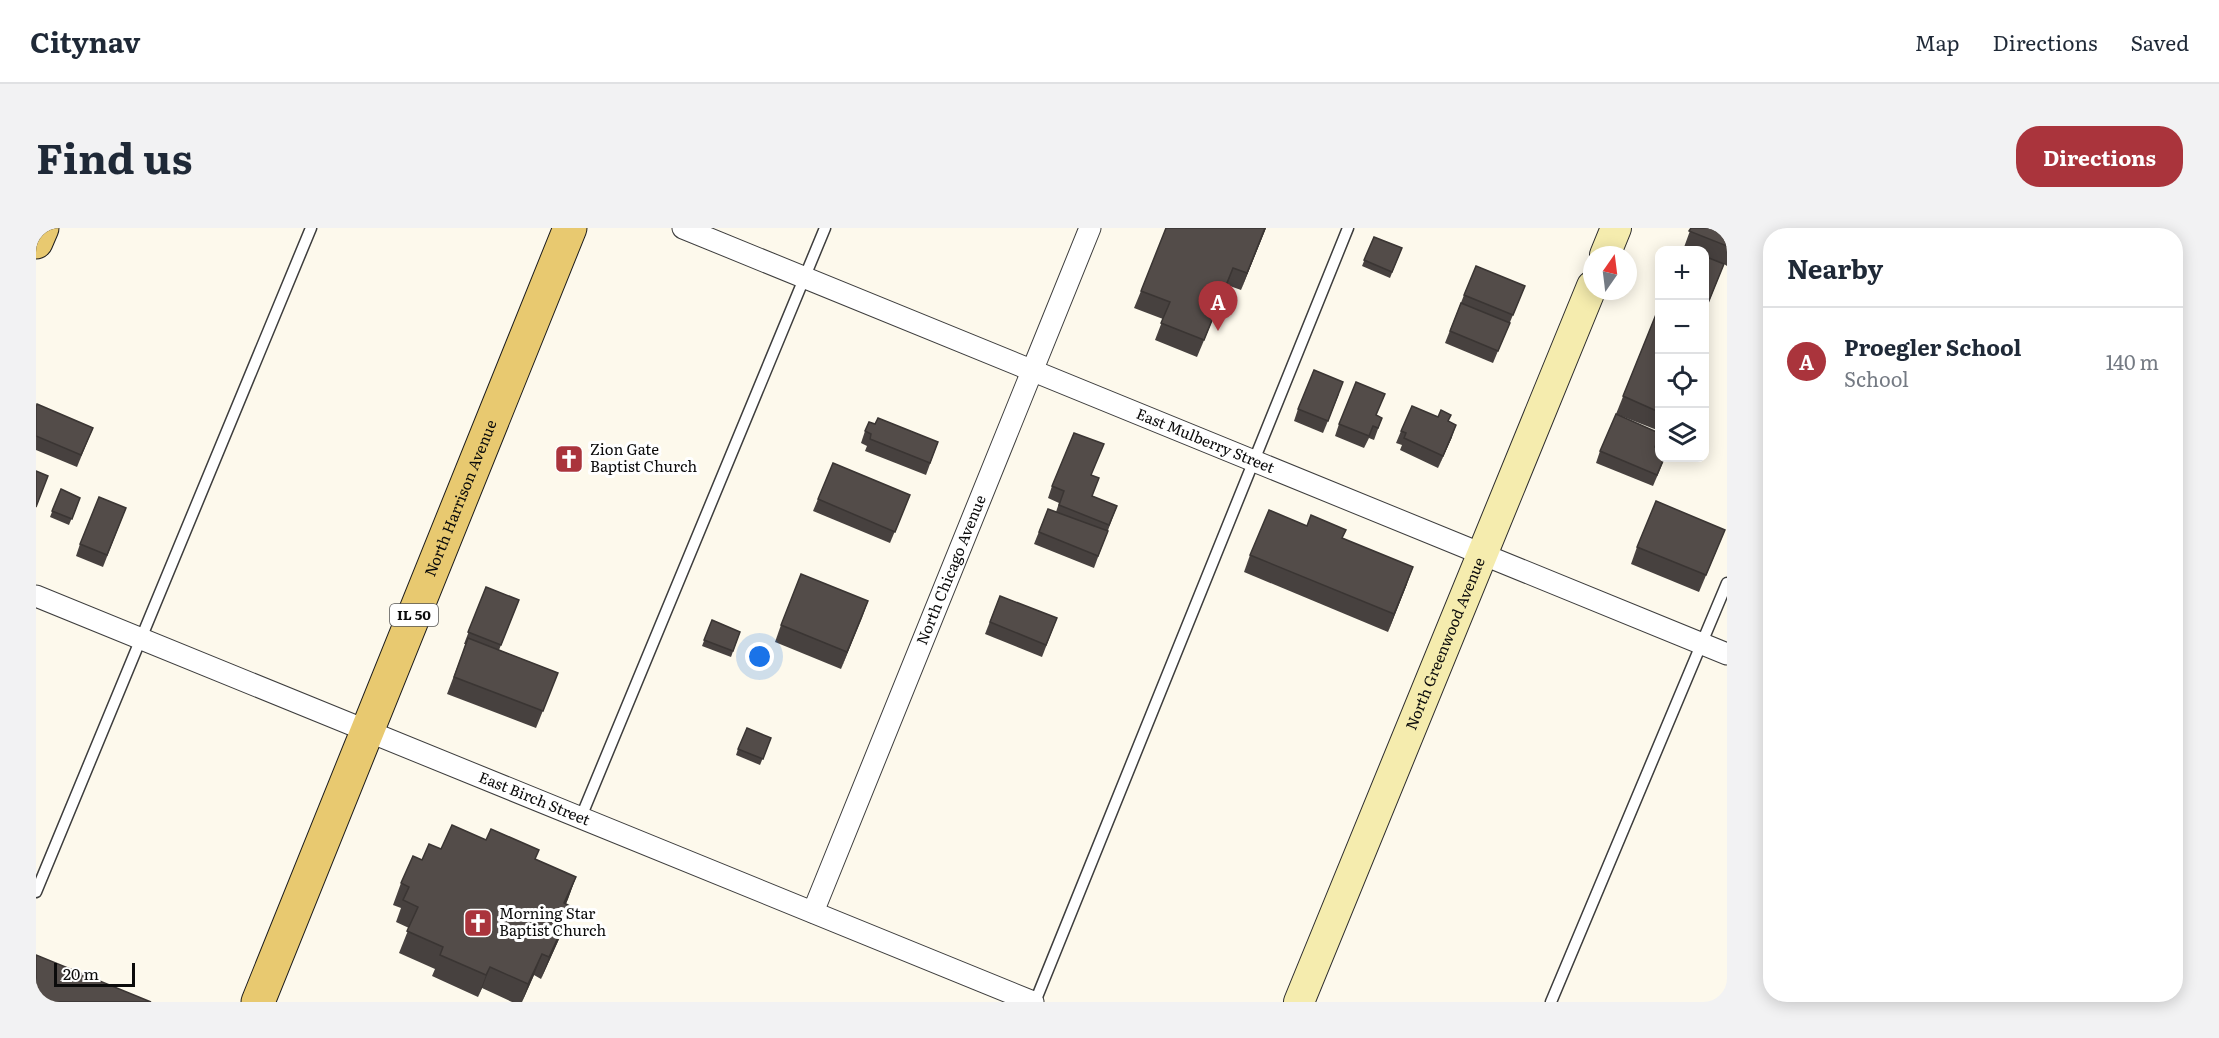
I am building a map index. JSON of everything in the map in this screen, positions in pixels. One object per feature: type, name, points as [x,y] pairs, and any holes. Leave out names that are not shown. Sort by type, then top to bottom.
[{"type":"main road","points":[[36,242],[42,228]]},
{"type":"main road","name":"North Harrison Avenue","points":[[258,1002],[570,228]]},
{"type":"street","name":"East Mulberry Street","points":[[683,228],[1727,654]]},
{"type":"street","name":"North Chicago Avenue","points":[[813,912],[1090,228]]},
{"type":"street","points":[[1609,246],[1616,228]]},
{"type":"street","name":"North Greenwood Avenue","points":[[1299,1002],[1586,300]]},
{"type":"street","name":"East Birch Street","points":[[36,596],[1034,1002]]},
{"type":"lane","points":[[36,892],[311,228]]},
{"type":"lane","points":[[581,817],[825,228]]},
{"type":"lane","points":[[1034,1002],[1348,228]]},
{"type":"lane","points":[[1551,1002],[1727,583]]},
{"type":"building","points":[[1166,228],[1265,228],[1247,273],[1233,268],[1204,340],[1161,323],[1170,302],[1141,291]]},
{"type":"building","points":[[1691,228],[1727,228],[1727,246],[1689,231]]},
{"type":"building","points":[[1374,237],[1402,248],[1392,272],[1364,260]]},
{"type":"building","points":[[1709,258],[1724,264],[1709,301]]},
{"type":"building","points":[[1476,266],[1525,286],[1513,315],[1464,295]]},
{"type":"building","points":[[1461,303],[1510,323],[1498,351],[1450,331]]},
{"type":"building","points":[[1655,317],[1655,410],[1623,396]]},
{"type":"building","points":[[1314,370],[1343,382],[1328,421],[1298,409]]},
{"type":"building","points":[[1356,382],[1385,394],[1376,415],[1382,418],[1378,428],[1373,426],[1369,436],[1339,424]]},
{"type":"building","points":[[37,404],[93,428],[81,455],[36,436]]},
{"type":"building","points":[[1412,406],[1438,417],[1441,410],[1451,415],[1448,421],[1456,425],[1443,456],[1404,438],[1406,433],[1401,431]]},
{"type":"building","points":[[1616,414],[1655,431],[1655,462],[1662,462],[1657,475],[1600,451]]},
{"type":"building","points":[[878,418],[938,442],[930,463],[870,439],[871,434],[865,431],[869,422],[875,424]]},
{"type":"building","points":[[1074,433],[1104,444],[1091,475],[1099,478],[1092,496],[1117,506],[1109,525],[1059,505],[1064,491],[1052,486]]},
{"type":"building","points":[[833,463],[910,495],[895,532],[818,499]]},
{"type":"building","points":[[36,471],[48,476],[36,507]]},
{"type":"building","points":[[61,489],[80,498],[72,519],[52,511]]},
{"type":"building","points":[[99,497],[126,508],[107,555],[80,544]]},
{"type":"building","points":[[1656,501],[1725,530],[1706,575],[1637,547]]},
{"type":"building","points":[[1048,509],[1108,531],[1098,556],[1039,532]]},
{"type":"building","points":[[1269,510],[1307,526],[1311,515],[1346,530],[1342,538],[1413,567],[1394,614],[1250,555]]},
{"type":"building","points":[[801,574],[868,601],[847,652],[781,625]]},
{"type":"building","points":[[486,587],[519,600],[501,645],[468,632]]},
{"type":"building","points":[[1000,596],[1057,618],[1046,645],[990,622]]},
{"type":"building","points":[[712,620],[740,632],[733,651],[704,640]]},
{"type":"building","points":[[468,638],[558,673],[543,711],[454,677]]},
{"type":"building","points":[[747,728],[771,738],[763,759],[738,749]]},
{"type":"building","name":"Morning Star Baptist Church","points":[[452,825],[486,840],[491,829],[539,850],[535,859],[576,877],[564,903],[572,907],[549,957],[542,954],[528,984],[490,967],[486,975],[440,955],[443,947],[407,931],[418,907],[403,900],[409,887],[401,883],[413,856],[422,860],[429,844],[441,849]]},
{"type":"building","points":[[36,955],[151,1002],[36,1002]]},
{"type":"place","name":"Proegler School","points":[[1218,331]]},
{"type":"place","name":"Zion Gate Baptist Church","points":[[569,459]]},
{"type":"place","name":"Morning Star Baptist Church","points":[[478,923]]}]
